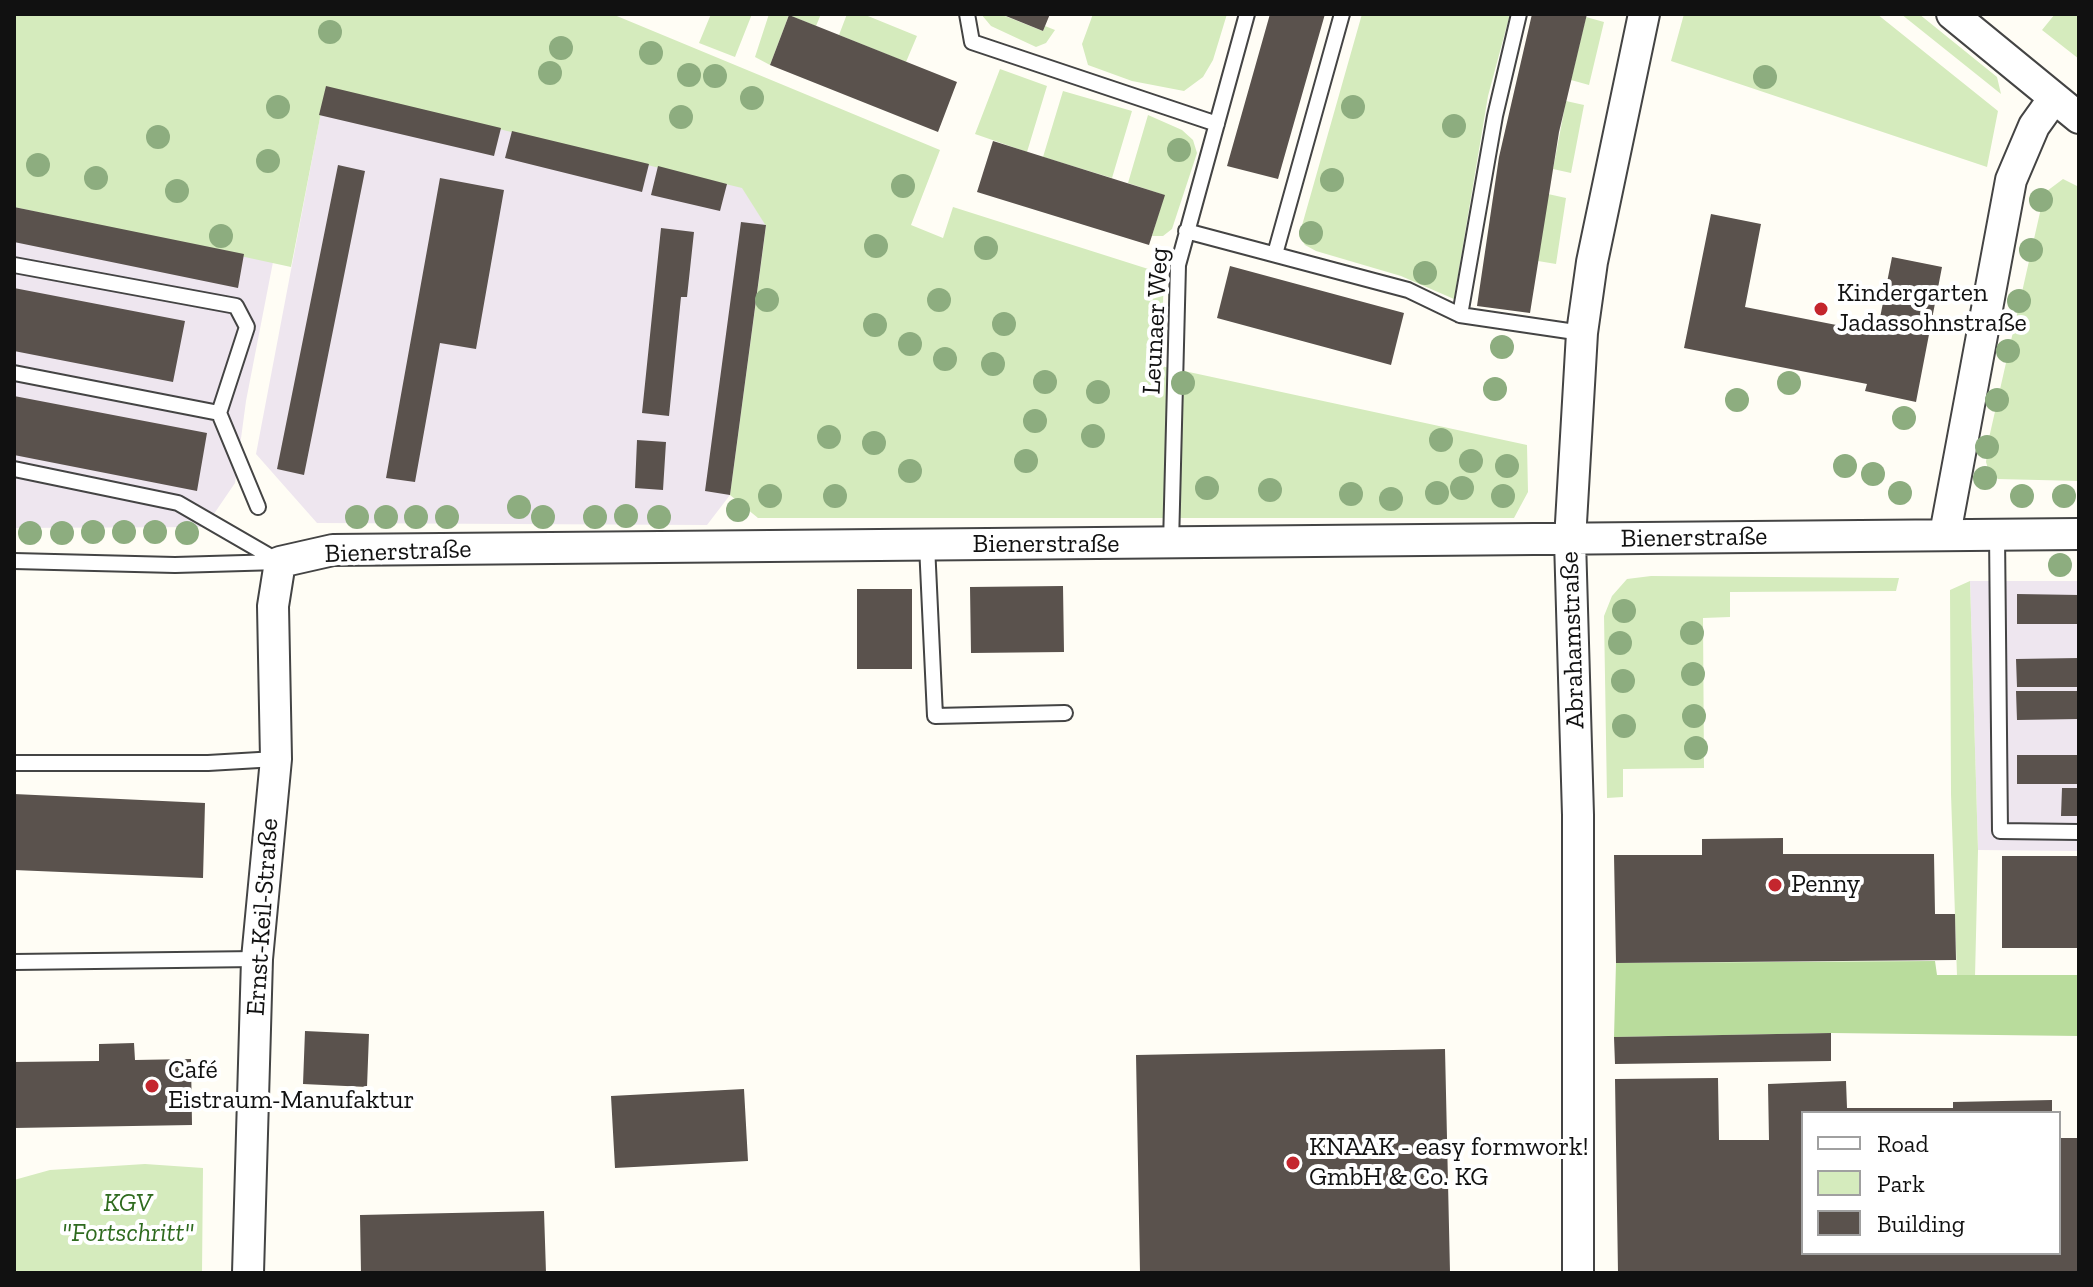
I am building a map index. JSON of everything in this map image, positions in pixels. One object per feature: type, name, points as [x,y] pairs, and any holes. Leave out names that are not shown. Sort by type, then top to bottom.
[{"type":"street","name":"Abrahamstraße","points":[[1578,1273],[1578,815],[1570,540],[1582,333],[1592,262],[1644,14]]},
{"type":"street","points":[[1952,14],[2079,118]]},
{"type":"street","points":[[1945,534],[2011,180],[2034,126],[2054,98]]},
{"type":"street","name":"Bienerstraße","points":[[280,562],[333,550],[2079,534]]},
{"type":"street","name":"Ernst-Keil-Straße","points":[[248,1273],[257,959],[276,759],[273,606],[280,562]]},
{"type":"lane","points":[[967,14],[972,42],[1217,124]]},
{"type":"lane","name":"Leunaer Weg","points":[[1171,544],[1178,265],[1247,14]]},
{"type":"lane","points":[[1275,254],[1342,14]]},
{"type":"lane","points":[[1460,315],[1495,116],[1519,14]]},
{"type":"lane","points":[[1186,231],[1408,290],[1460,315],[1582,333]]},
{"type":"lane","points":[[14,265],[236,306],[247,327],[219,413],[258,507]]},
{"type":"lane","points":[[14,373],[219,413]]},
{"type":"lane","points":[[14,469],[178,503],[280,562]]},
{"type":"lane","points":[[1997,534],[2000,831],[2079,832]]},
{"type":"lane","points":[[927,545],[935,716],[1065,713]]},
{"type":"lane","name":"Bienerstraße","points":[[14,561],[175,565],[280,562]]},
{"type":"lane","points":[[14,763],[208,763],[276,759]]},
{"type":"lane","points":[[14,962],[257,959]]},
{"type":"shaded area","points":[[326,86],[742,187],[766,225],[730,495],[707,525],[317,523],[256,454]]},
{"type":"shaded area","points":[[14,207],[273,262],[246,401],[235,483],[205,527],[14,528]]},
{"type":"shaded area","points":[[1970,581],[2079,581],[2079,851],[1978,850]]},
{"type":"green space","points":[[14,14],[612,14],[940,150],[911,225],[943,238],[953,207],[1164,274],[1161,366],[1527,445],[1528,492],[1514,518],[758,518],[730,495],[766,226],[742,188],[326,87],[291,267],[14,207]]},
{"type":"green space","points":[[711,14],[752,14],[735,57],[699,43]]},
{"type":"green space","points":[[769,14],[821,14],[816,26],[789,15],[770,65],[755,57]]},
{"type":"green space","points":[[847,14],[863,14],[917,36],[906,62],[839,35]]},
{"type":"green space","points":[[981,14],[1000,14],[1043,31],[1045,26],[1055,30],[1046,43],[1036,47],[991,26]]},
{"type":"green space","points":[[1093,14],[1227,14],[1213,60],[1203,77],[1184,91],[1132,81],[1088,65],[1082,44]]},
{"type":"green space","points":[[1362,14],[1510,14],[1488,96],[1454,299],[1401,276],[1316,251],[1305,245],[1299,236]]},
{"type":"green space","points":[[1684,14],[1877,14],[1998,111],[1987,167],[1671,61]]},
{"type":"green space","points":[[1901,14],[1919,14],[1997,77],[2001,94]]},
{"type":"green space","points":[[2055,14],[2079,14],[2079,59],[2042,30]]},
{"type":"green space","points":[[1586,17],[1604,22],[1589,85],[1571,80]]},
{"type":"green space","points":[[1000,69],[1047,86],[1027,152],[975,134]]},
{"type":"green space","points":[[1063,91],[1132,111],[1112,178],[1043,157]]},
{"type":"green space","points":[[1566,101],[1584,105],[1571,173],[1553,169]]},
{"type":"green space","points":[[1148,115],[1182,130],[1193,140],[1197,153],[1172,229],[1163,236],[1152,236],[1164,195],[1128,183]]},
{"type":"green space","points":[[2063,179],[2079,187],[2079,481],[1998,479],[1989,472],[1986,462],[1989,438],[2041,208],[2047,191]]},
{"type":"green space","points":[[1548,194],[1566,198],[1556,264],[1538,261]]},
{"type":"green space","points":[[1651,576],[1899,578],[1896,591],[1730,592],[1730,617],[1703,618],[1704,768],[1623,769],[1623,797],[1607,798],[1604,616],[1612,596],[1627,579]]},
{"type":"green space","points":[[1970,581],[1978,850],[1975,977],[1957,976],[1951,794],[1950,590]]},
{"type":"green space","points":[[1935,961],[1937,975],[2079,975],[2079,1036],[1831,1033],[1614,1037],[1616,963]]},
{"type":"green space","name":"KGV \"Fortschritt\"","points":[[145,1164],[203,1168],[202,1273],[14,1273],[14,1180],[50,1170]]},
{"type":"building","points":[[1001,14],[1050,14],[1043,31]]},
{"type":"building","points":[[1270,14],[1325,14],[1278,179],[1227,166]]},
{"type":"building","points":[[1532,14],[1587,14],[1559,132],[1530,313],[1477,306],[1499,157]]},
{"type":"building","points":[[789,15],[957,82],[938,132],[770,65]]},
{"type":"building","points":[[326,86],[501,128],[494,156],[319,115]]},
{"type":"building","points":[[512,131],[649,164],[642,192],[505,158]]},
{"type":"building","points":[[993,141],[1165,195],[1149,245],[977,192]]},
{"type":"building","points":[[338,165],[365,171],[304,475],[277,469]]},
{"type":"building","points":[[658,166],[727,184],[720,211],[651,195]]},
{"type":"building","points":[[440,178],[504,190],[476,349],[440,343],[415,482],[386,478]]},
{"type":"building","points":[[14,207],[244,254],[238,288],[14,242]]},
{"type":"building","points":[[1711,214],[1761,224],[1745,307],[1877,333],[1892,257],[1942,267],[1916,402],[1865,391],[1867,384],[1684,348]]},
{"type":"building","points":[[741,222],[766,225],[730,495],[705,491]]},
{"type":"building","points":[[661,228],[694,232],[687,297],[681,297],[669,416],[642,413]]},
{"type":"building","points":[[1230,266],[1404,313],[1391,365],[1217,318]]},
{"type":"building","points":[[14,288],[185,321],[173,382],[14,351]]},
{"type":"building","points":[[14,396],[207,433],[197,491],[14,455]]},
{"type":"building","points":[[637,440],[666,442],[663,490],[635,488]]},
{"type":"building","points":[[1063,586],[1064,652],[971,653],[970,587]]},
{"type":"building","points":[[857,589],[912,589],[912,669],[857,669]]},
{"type":"building","points":[[2017,594],[2079,595],[2079,624],[2017,624]]},
{"type":"building","points":[[2079,658],[2079,687],[2017,687],[2016,659]]},
{"type":"building","points":[[2016,691],[2079,691],[2079,719],[2017,720]]},
{"type":"building","points":[[2017,755],[2079,755],[2079,784],[2017,784]]},
{"type":"building","points":[[2062,788],[2079,788],[2079,816],[2061,816]]},
{"type":"building","points":[[14,794],[205,803],[203,878],[14,870]]},
{"type":"building","points":[[1783,838],[1783,854],[1934,854],[1935,914],[1955,914],[1956,960],[1616,963],[1614,855],[1702,855],[1702,839]]},
{"type":"building","points":[[2002,856],[2079,856],[2079,948],[2002,948]]},
{"type":"building","points":[[305,1031],[369,1034],[367,1087],[303,1084]]},
{"type":"building","points":[[1831,1033],[1831,1061],[1615,1064],[1614,1037]]},
{"type":"building","points":[[134,1043],[135,1060],[191,1059],[192,1125],[14,1128],[14,1062],[99,1061],[99,1044]]},
{"type":"building","name":"KNAAK - easy formwork! GmbH & Co. KG","points":[[1445,1049],[1450,1272],[1140,1273],[1136,1055]]},
{"type":"building","points":[[1718,1078],[1719,1140],[1769,1140],[1768,1084],[1846,1081],[1847,1108],[1953,1108],[1953,1102],[2052,1100],[2052,1111],[1801,1111],[1801,1255],[2061,1255],[2061,1138],[2079,1138],[2079,1273],[1618,1273],[1615,1079]]},
{"type":"building","points":[[744,1089],[748,1161],[615,1168],[611,1096]]},
{"type":"building","points":[[544,1211],[546,1273],[361,1273],[360,1215]]},
{"type":"place","name":"Kindergarten Jadassohnstraße","points":[[1821,309]]},
{"type":"place","name":"Penny","points":[[1775,885]]},
{"type":"place","name":"Café Eistraum-Manufaktur","points":[[152,1086]]},
{"type":"place","name":"KNAAK - easy formwork! GmbH & Co. KG","points":[[1293,1163]]}]
